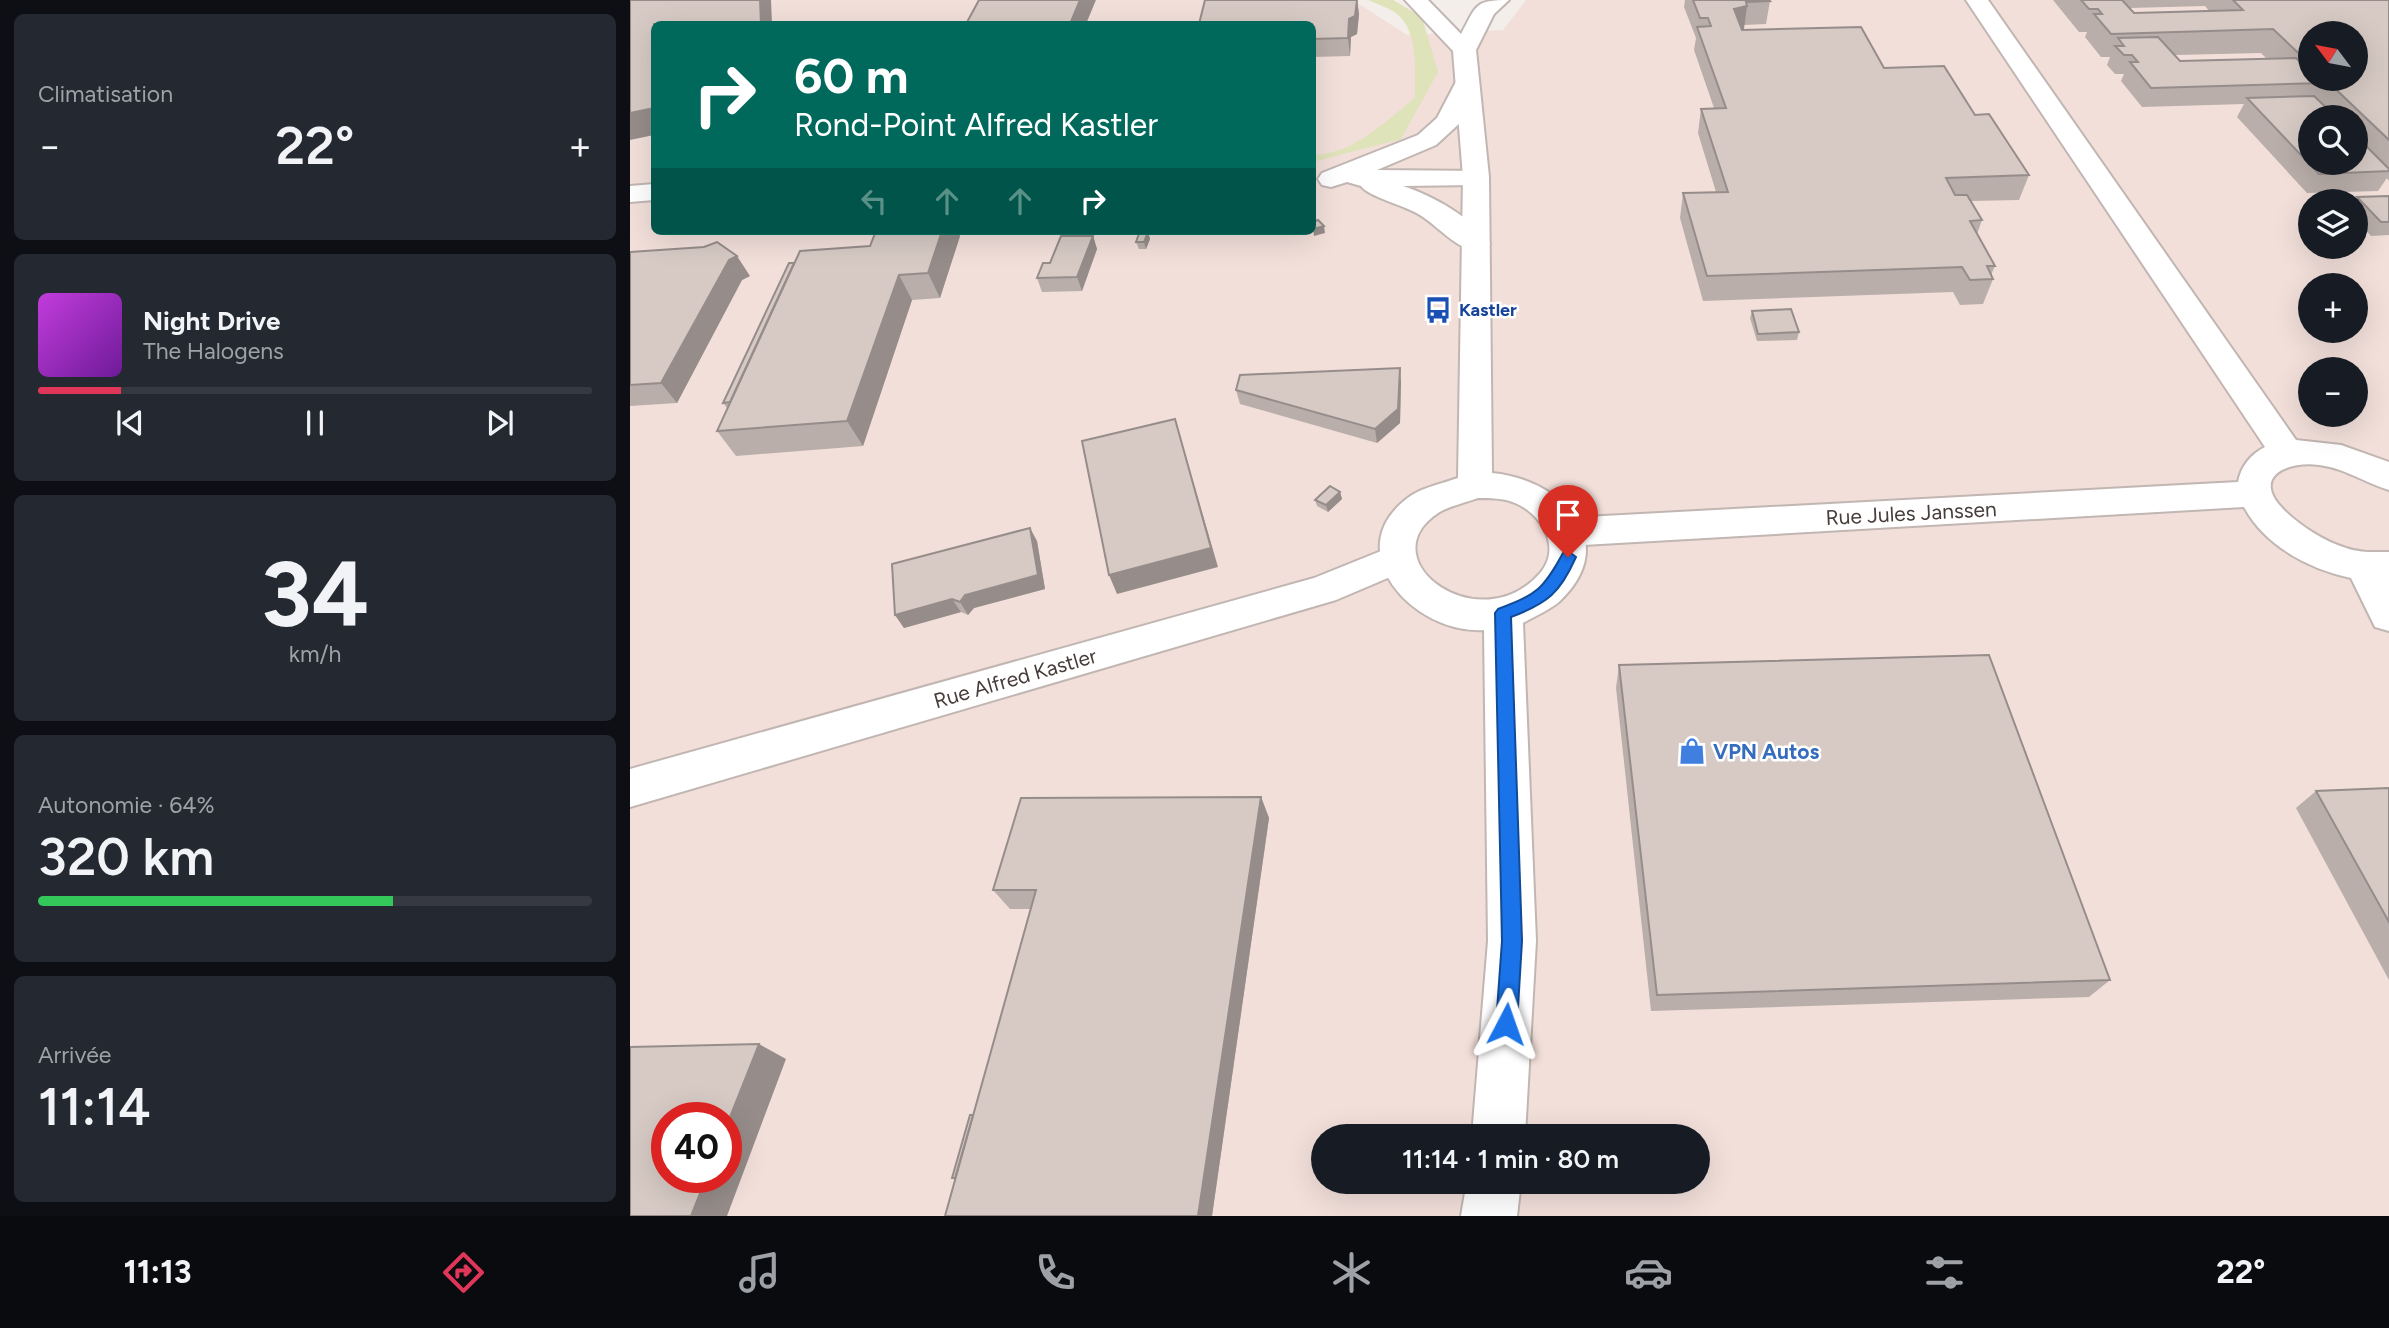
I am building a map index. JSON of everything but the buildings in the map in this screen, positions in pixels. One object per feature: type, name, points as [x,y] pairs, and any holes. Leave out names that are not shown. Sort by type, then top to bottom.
[{"type":"street","points":[[1416,0],[1464,50]]},
{"type":"street","points":[[1475,485],[1476,171],[1464,50],[1486,11],[1498,0]]},
{"type":"street","points":[[1977,0],[2287,453]]},
{"type":"street","points":[[1322,179],[1390,156],[1427,140],[1448,122],[1467,81]]},
{"type":"street","points":[[1390,156],[1433,156],[1476,171]]},
{"type":"street","points":[[1322,179],[1476,171]]},
{"type":"street","points":[[1322,179],[1379,187],[1413,199],[1445,217],[1476,244]]},
{"type":"street","points":[[630,194],[651,192]]},
{"type":"street","points":[[2389,478],[2353,460],[2323,453],[2287,453],[2268,461],[2257,474],[2256,494],[2266,514],[2286,534],[2313,551],[2377,566],[2389,616]]},
{"type":"street","points":[[1475,485],[1504,486],[1531,496],[1553,511],[1566,532],[1568,557],[1557,582],[1535,601],[1503,613],[1473,615],[1421,597],[1405,580],[1396,559],[1399,532],[1415,509],[1442,492],[1475,485]]},
{"type":"street","name":"Rue Jules Janssen","points":[[1566,532],[2256,494]]},
{"type":"street","name":"Rue Alfred Kastler","points":[[630,788],[1323,590],[1396,559]]},
{"type":"street","points":[[1499,1124],[1512,941],[1503,613]]},
{"type":"street","points":[[1489,1216],[1492,1194]]},
{"type":"shaded area","points":[[630,0],[1353,0],[1407,35],[1503,30],[1526,0],[2389,0],[2389,1216],[630,1216]]},
{"type":"green space","points":[[1368,0],[1393,0],[1422,17],[1438,72],[1401,139],[1316,161],[1316,155],[1342,149],[1368,135],[1415,98],[1414,53],[1409,31],[1397,14]]},
{"type":"place","name":"Kastler","points":[[1438,310]]},
{"type":"place","name":"VPN Autos","points":[[1692,751]]},
{"type":"route","points":[[1506,1024],[1512,941],[1503,613],[1535,601],[1557,582],[1568,557]]}]
